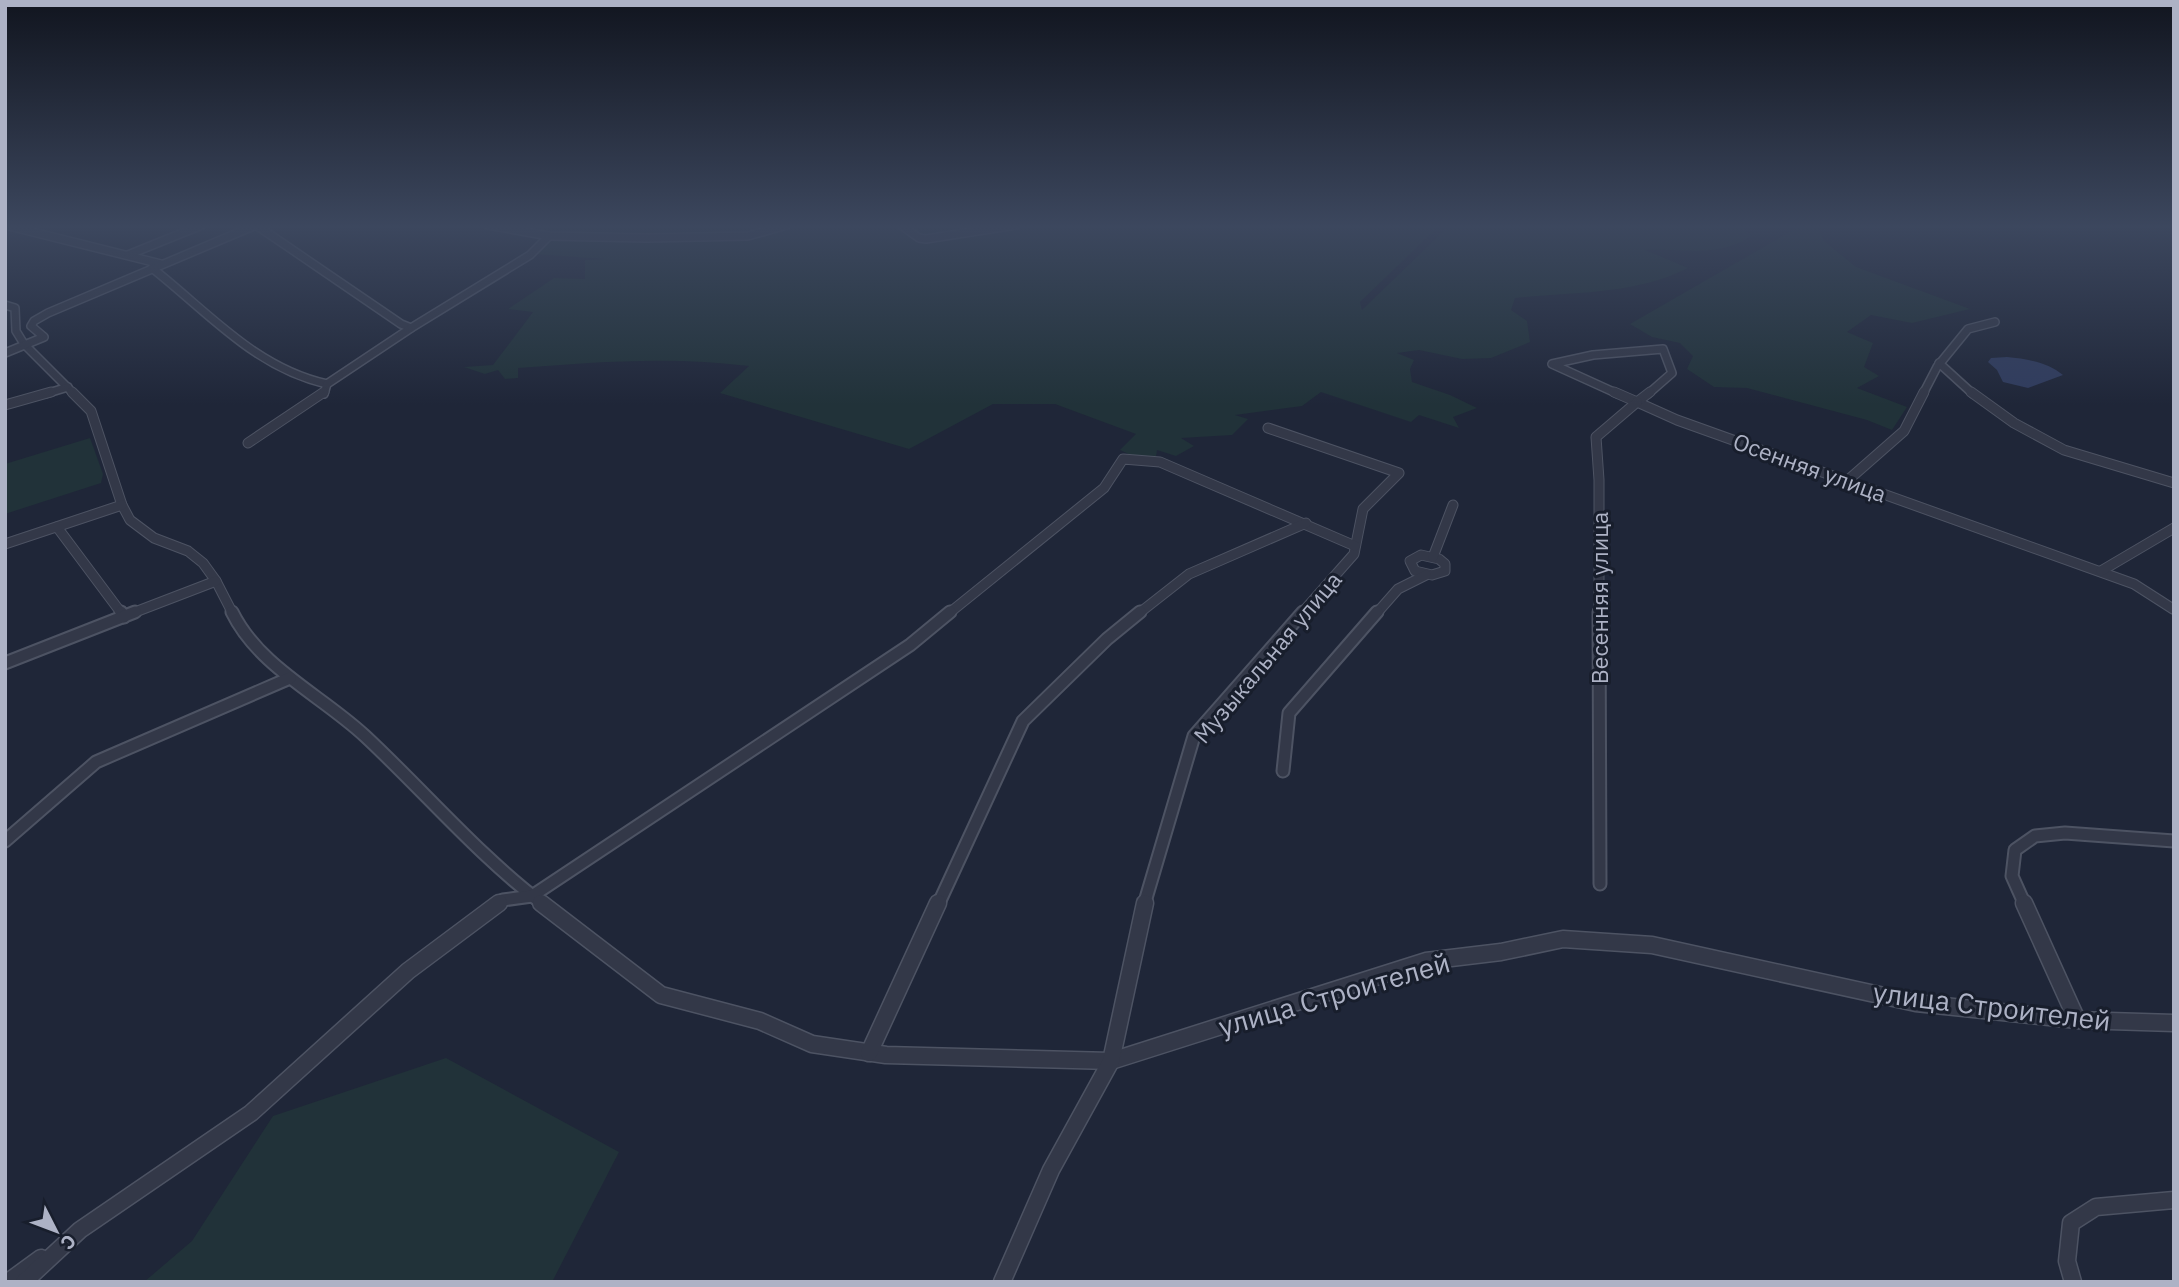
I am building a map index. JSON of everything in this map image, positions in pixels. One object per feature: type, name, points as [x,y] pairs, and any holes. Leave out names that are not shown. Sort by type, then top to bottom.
[{"type":"street","points":[[5,352],[44,337],[31,326],[34,321],[114,285]]},
{"type":"street","points":[[173,285],[222,329],[274,368],[304,380],[327,384]]},
{"type":"street","points":[[344,285],[411,328]]},
{"type":"street","points":[[248,443],[323,395],[327,384],[481,285]]},
{"type":"street","points":[[5,305],[15,308],[16,331],[24,344],[91,411],[122,505],[5,544]]},
{"type":"street","points":[[1847,481],[1904,431],[1939,363],[1968,329],[1995,322]]},
{"type":"street","name":"Весенняя улица","points":[[1600,884],[1599,480],[1596,437],[1672,373],[1663,349]]},
{"type":"street","name":"Осенняя улица","points":[[1663,349],[1569,358],[1552,364],[1677,421],[2134,584],[2173,609]]},
{"type":"street","points":[[1939,363],[1969,392],[2011,422],[2048,443],[2174,482]]},
{"type":"street","points":[[5,405],[68,387]]},
{"type":"street","name":"Музыкальная улица","points":[[1002,1282],[1051,1170],[1111,1060],[1143,909],[1194,736],[1354,554],[1363,509],[1399,473],[1268,428]]},
{"type":"street","points":[[8,1282],[251,1113],[408,971],[503,900],[531,896],[910,645],[1104,488],[1123,459],[1160,462],[1355,545]]},
{"type":"street","name":"улица Строителей","points":[[122,505],[131,520],[154,538],[188,551],[203,563],[216,581],[237,623],[251,640],[290,678],[363,734],[461,833],[531,896],[661,995],[760,1021],[812,1044],[869,1053],[1111,1060],[1426,961],[1501,952],[1563,939],[1652,945],[1916,1003],[2077,1020],[2174,1023]]},
{"type":"street","points":[[1433,556],[1453,505]]},
{"type":"street","points":[[869,1053],[1023,720],[1107,639],[1189,574],[1306,523]]},
{"type":"street","points":[[57,527],[124,618]]},
{"type":"street","points":[[2101,572],[2174,528]]},
{"type":"street","points":[[1416,556],[1433,556],[1443,561],[1446,568],[1438,575],[1426,575],[1412,568],[1410,561],[1416,556]]},
{"type":"street","points":[[1283,771],[1289,713],[1398,589],[1426,575]]},
{"type":"street","points":[[5,663],[216,581]]},
{"type":"street","points":[[5,841],[96,762],[290,678]]},
{"type":"street","points":[[2077,1020],[2012,876],[2015,850],[2035,836],[2065,833],[2174,841]]},
{"type":"street","points":[[2073,1282],[2067,1261],[2071,1223],[2096,1207],[2174,1200]]},
{"type":"street","points":[[24,1282],[80,1230]]},
{"type":"shaded area","points":[[544,285],[1378,285],[1360,302],[1362,310],[1388,285],[1638,285],[1603,291],[1515,298],[1511,310],[1527,321],[1530,342],[1491,358],[1462,359],[1419,350],[1397,353],[1414,360],[1410,369],[1412,382],[1477,408],[1453,417],[1459,428],[1419,415],[1411,422],[1321,392],[1302,406],[1235,415],[1248,419],[1232,435],[1181,438],[1194,446],[1176,456],[1157,450],[1156,457],[1133,456],[1120,450],[1136,434],[1055,404],[993,404],[909,449],[720,393],[749,366],[691,361],[605,362],[518,368],[518,378],[505,379],[498,370],[485,374],[464,367],[493,365],[533,312],[508,309]]},
{"type":"shaded area","points":[[1698,285],[1905,285],[1970,309],[1912,323],[1871,315],[1847,332],[1873,343],[1864,367],[1879,376],[1857,388],[1907,407],[1892,430],[1867,420],[1747,388],[1714,387],[1687,369],[1693,356],[1680,343],[1652,337],[1630,324]]},
{"type":"shaded area","points":[[90,438],[103,474],[101,483],[5,514],[5,464]]},
{"type":"shaded area","points":[[446,1058],[619,1152],[552,1282],[144,1282],[192,1241],[273,1116]]},
{"type":"water","points":[[2007,357],[2044,364],[2063,375],[2028,388],[2003,382],[1997,370],[1988,362],[1991,358]]}]
